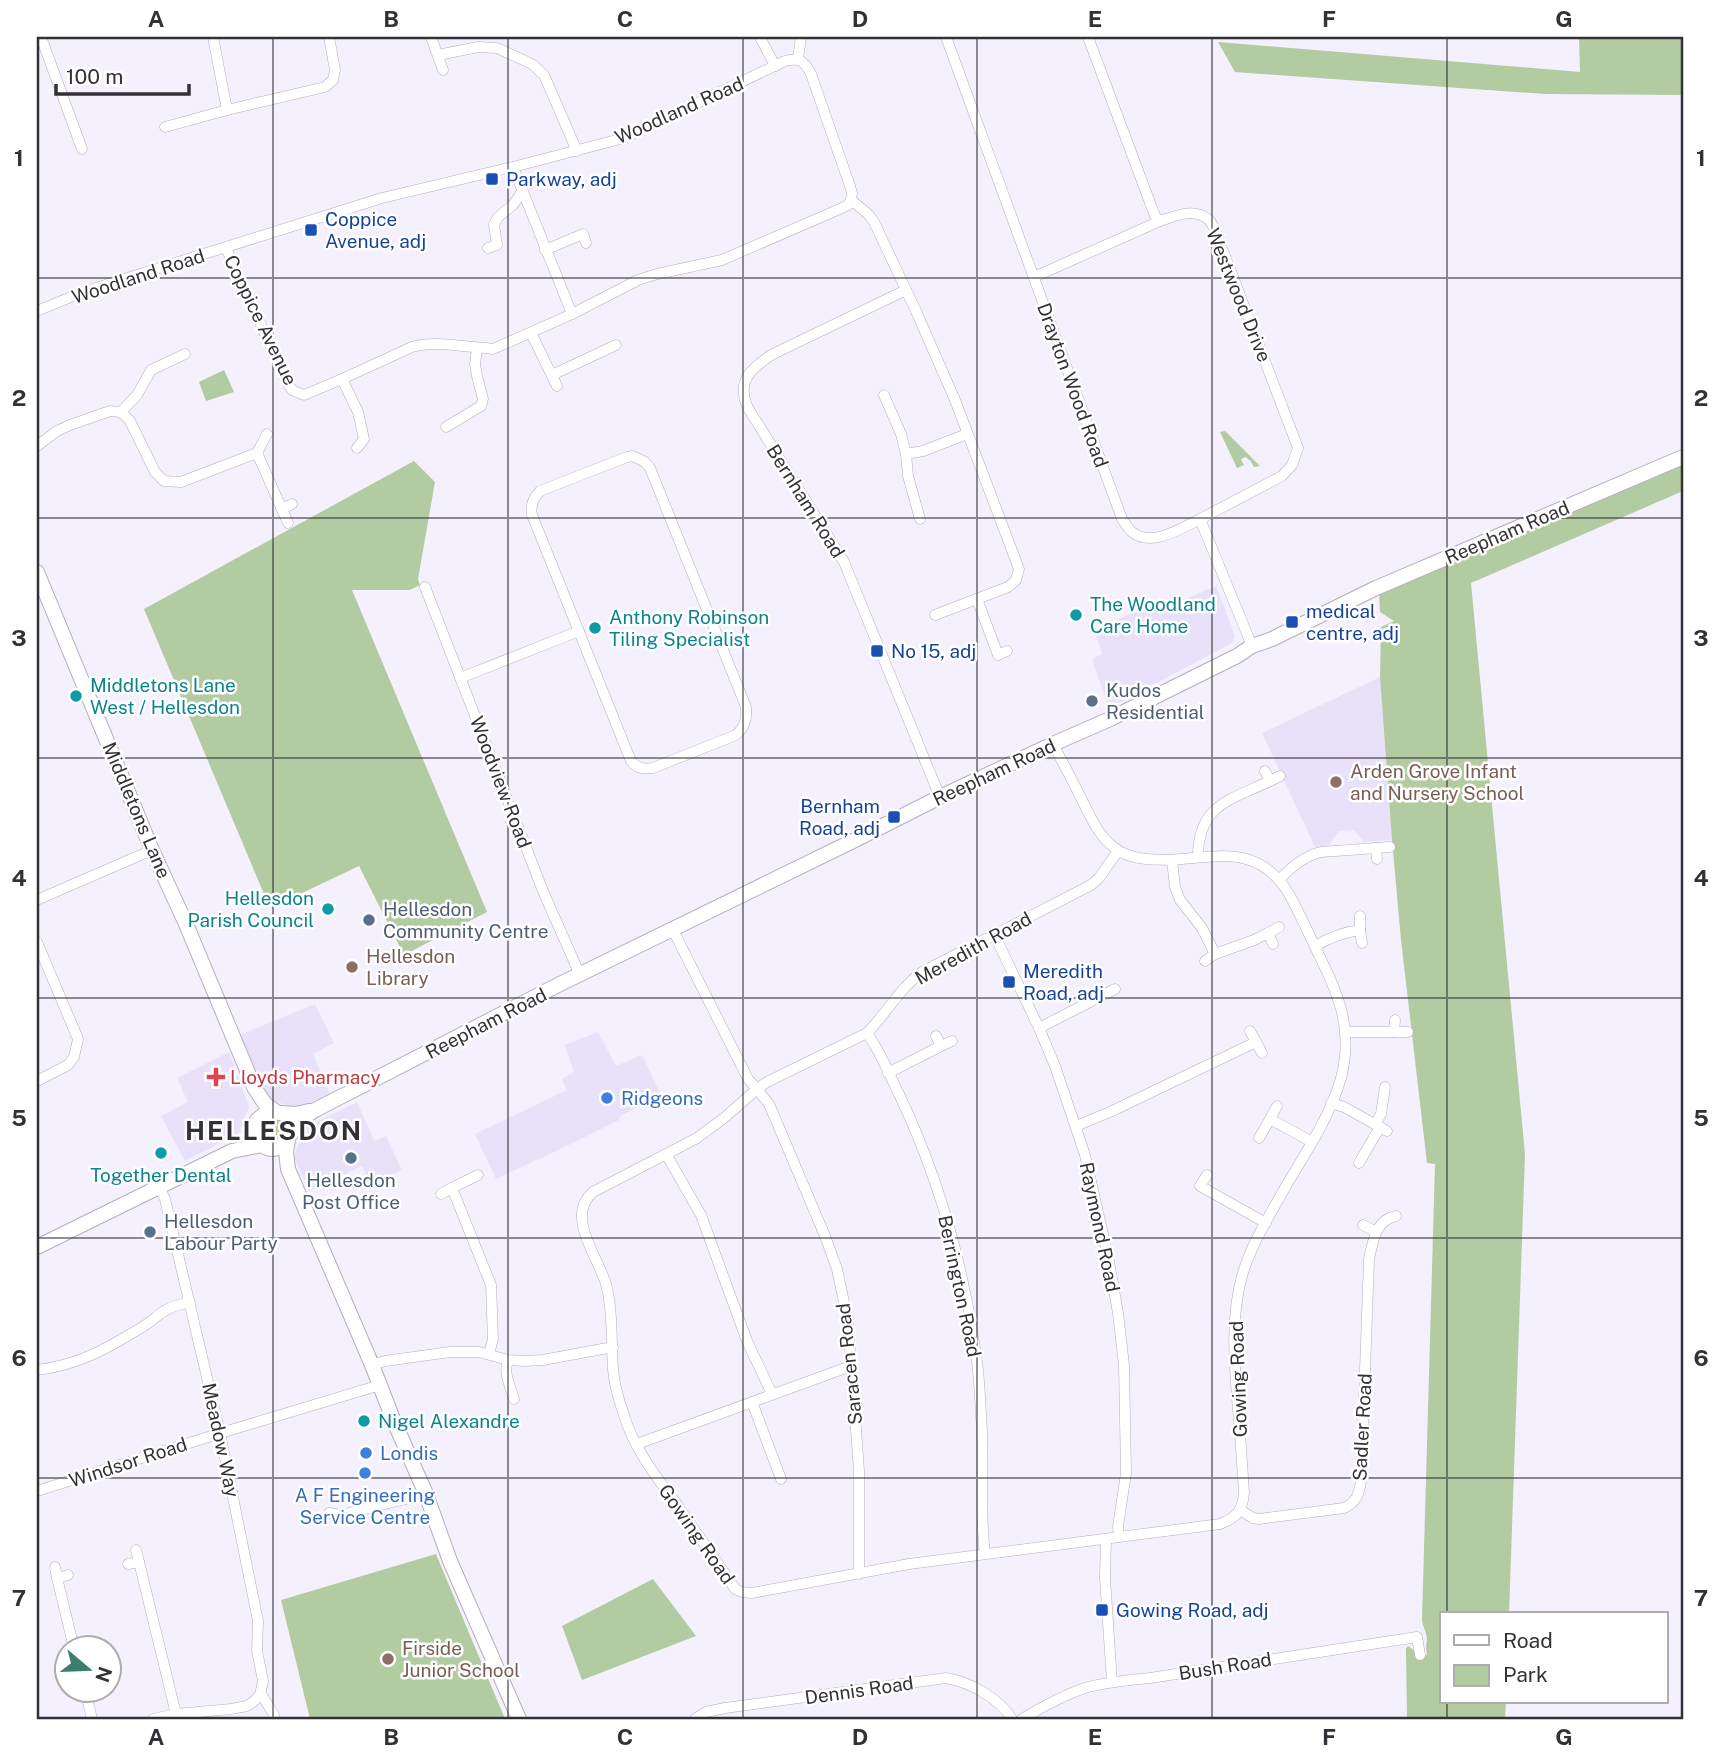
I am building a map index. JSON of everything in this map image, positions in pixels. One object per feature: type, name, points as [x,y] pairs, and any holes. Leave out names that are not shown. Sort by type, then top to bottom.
[{"type":"street","points":[[41,37],[82,149]]},
{"type":"street","points":[[214,37],[227,110]]},
{"type":"street","points":[[165,127],[325,87],[334,80],[335,70],[329,37]]},
{"type":"street","points":[[431,37],[443,70]]},
{"type":"street","points":[[760,37],[775,66]]},
{"type":"street","points":[[801,37],[798,59],[803,61],[811,75],[850,186],[852,200],[869,214],[874,222],[950,387],[1018,569],[1016,580],[1008,587],[935,615]]},
{"type":"street","name":"Drayton Wood Road","points":[[946,37],[1122,519],[1134,534],[1153,538],[1169,534],[1200,519]]},
{"type":"street","points":[[1034,277],[1160,221],[1155,216],[1088,37]]},
{"type":"street","points":[[438,55],[478,47],[497,48],[532,64],[544,75],[577,151]]},
{"type":"street","name":"Woodland Road","points":[[37,311],[83,292],[382,198],[624,138],[775,66],[798,59]]},
{"type":"street","points":[[513,167],[572,314]]},
{"type":"street","points":[[488,248],[497,245],[494,225],[498,217],[513,205],[522,192]]},
{"type":"street","name":"Coppice Avenue","points":[[226,248],[292,390],[304,395],[423,344],[494,349],[572,314],[638,280],[722,260],[842,208],[852,200]]},
{"type":"street","name":"Westwood Drive","points":[[1160,221],[1186,212],[1209,220],[1217,234],[1298,448],[1292,466],[1282,476],[1200,519]]},
{"type":"street","points":[[545,250],[582,234]]},
{"type":"street","name":"Bernham Road","points":[[906,290],[771,355],[756,366],[744,382],[743,396],[844,562],[940,797]]},
{"type":"street","points":[[531,333],[557,386]]},
{"type":"street","points":[[552,375],[616,345]]},
{"type":"street","points":[[446,427],[481,406],[484,399],[475,363],[477,348]]},
{"type":"street","points":[[121,412],[137,394],[151,370],[185,354]]},
{"type":"street","points":[[342,379],[358,412],[364,442]]},
{"type":"street","points":[[884,395],[901,434],[908,476],[920,520]]},
{"type":"street","points":[[37,446],[70,425],[110,411],[121,412],[130,421],[155,472],[164,481],[181,482],[257,453],[267,434]]},
{"type":"street","points":[[906,454],[923,451],[967,434]]},
{"type":"street","points":[[257,453],[288,523]]},
{"type":"street","points":[[627,457],[639,458],[650,468],[746,707],[744,725],[736,735],[653,768],[634,765],[579,632],[532,515],[532,502],[540,491],[627,457]]},
{"type":"street","name":"Reepham Road","points":[[37,1247],[232,1152],[283,1145],[299,1122],[315,1110],[580,975],[940,797],[1154,698],[1252,646],[1272,639],[1376,588],[1683,457]]},
{"type":"street","points":[[282,509],[292,504]]},
{"type":"street","points":[[1200,519],[1252,646]]},
{"type":"street","name":"Middletons Lane","points":[[37,572],[254,1087],[265,1104],[278,1112]]},
{"type":"street","name":"Woodview Road","points":[[425,587],[542,891],[580,975]]},
{"type":"street","points":[[977,600],[998,655],[1007,651]]},
{"type":"street","points":[[460,678],[579,632]]},
{"type":"street","points":[[1053,744],[1094,825],[1103,838],[1118,851],[1130,856],[1147,859],[1222,856],[1243,858],[1268,869],[1279,880],[1311,854],[1377,854],[1390,847]]},
{"type":"street","points":[[1198,857],[1200,831],[1210,814],[1220,805],[1272,776]]},
{"type":"street","points":[[37,900],[152,850]]},
{"type":"street","name":"Meredith Road","points":[[757,1089],[766,1082],[867,1033],[911,979],[1091,885],[1118,851]]},
{"type":"street","points":[[1172,859],[1175,887],[1180,900],[1202,928],[1215,954]]},
{"type":"street","name":"Gowing Road","points":[[757,1089],[697,1138],[603,1185],[587,1197],[581,1217],[582,1228],[608,1292],[613,1371],[624,1418],[647,1462],[736,1589],[752,1593],[909,1564],[1220,1524],[1235,1517],[1243,1504],[1244,1493],[1234,1358],[1236,1301],[1242,1275],[1251,1250],[1331,1103],[1342,1075],[1345,1054],[1345,1032],[1337,992],[1289,894],[1279,880]]},
{"type":"street","points":[[1360,916],[1362,943]]},
{"type":"street","points":[[1205,961],[1215,954],[1279,928]]},
{"type":"street","points":[[673,930],[748,1079],[757,1089]]},
{"type":"street","points":[[1315,946],[1339,935],[1360,930]]},
{"type":"street","points":[[1268,933],[1273,944]]},
{"type":"street","name":"Raymond Road","points":[[995,934],[1055,1066],[1076,1126],[1108,1255],[1124,1365],[1126,1474],[1119,1537]]},
{"type":"street","points":[[37,942],[78,1039],[74,1057],[68,1065],[37,1081]]},
{"type":"street","points":[[1039,1028],[1115,989]]},
{"type":"street","points":[[1394,1032],[1395,1020]]},
{"type":"street","points":[[1250,1031],[1262,1053]]},
{"type":"street","points":[[1345,1032],[1408,1032]]},
{"type":"street","name":"Berrington Road","points":[[867,1033],[920,1140],[953,1241],[968,1305],[976,1350],[982,1420],[982,1531],[985,1554]]},
{"type":"street","points":[[936,1036],[941,1046]]},
{"type":"street","points":[[888,1073],[952,1041]]},
{"type":"street","points":[[1076,1126],[1163,1087],[1164,1080],[1187,1069],[1195,1072],[1256,1042]]},
{"type":"street","name":"Middletons Lane","points":[[254,1087],[255,1123]]},
{"type":"street","points":[[1359,1163],[1380,1127],[1385,1087]]},
{"type":"street","name":"Saracen Road","points":[[757,1089],[769,1104],[825,1236],[837,1269],[848,1321],[859,1471],[859,1574]]},
{"type":"street","points":[[1331,1103],[1344,1107],[1380,1127]]},
{"type":"street","points":[[1259,1138],[1277,1106]]},
{"type":"street","name":"Reepham Road","points":[[232,1152],[267,1112],[296,1114],[315,1110]]},
{"type":"street","points":[[278,1112],[289,1121],[286,1151],[288,1170]]},
{"type":"street","points":[[1270,1119],[1312,1142]]},
{"type":"street","points":[[255,1123],[254,1135],[280,1158],[288,1170],[426,1494],[450,1561],[519,1719]]},
{"type":"street","points":[[666,1154],[701,1215],[747,1341],[772,1394]]},
{"type":"street","points":[[440,1194],[478,1175]]},
{"type":"street","points":[[1195,1197],[1207,1175]]},
{"type":"street","points":[[1200,1186],[1266,1223]]},
{"type":"street","name":"Meadow Way","points":[[159,1187],[165,1199],[190,1301],[258,1621],[257,1651],[263,1681],[260,1695]]},
{"type":"street","points":[[452,1188],[491,1285],[493,1339],[489,1354]]},
{"type":"street","points":[[1363,1225],[1376,1232],[1381,1223],[1396,1216]]},
{"type":"street","name":"Sadler Road","points":[[1240,1510],[1259,1519],[1344,1507],[1356,1500],[1361,1481],[1369,1259],[1376,1232]]},
{"type":"street","points":[[37,1370],[57,1368],[83,1360],[163,1311],[190,1301]]},
{"type":"street","points":[[372,1365],[450,1352],[479,1352],[508,1360],[543,1360],[612,1347]]},
{"type":"street","points":[[508,1360],[507,1375],[514,1399]]},
{"type":"street","points":[[637,1444],[851,1366]]},
{"type":"street","name":"Windsor Road","points":[[37,1491],[380,1385]]},
{"type":"street","points":[[752,1402],[781,1479]]},
{"type":"street","points":[[328,1513],[341,1514],[426,1494]]},
{"type":"street","points":[[1106,1539],[1105,1578],[1112,1682]]},
{"type":"street","points":[[136,1550],[134,1563],[176,1714]]},
{"type":"street","points":[[68,1575],[56,1572],[72,1634]]},
{"type":"street","name":"Bush Road","points":[[1022,1719],[1086,1688],[1112,1682],[1417,1637],[1420,1655]]},
{"type":"street","name":"Dennis Road","points":[[695,1719],[706,1712],[725,1708],[946,1678],[959,1680],[982,1692],[998,1703],[1012,1719]]},
{"type":"street","points":[[153,1719],[247,1706],[260,1695],[274,1715]]},
{"type":"shaded area","points":[[1216,586],[1235,636],[1232,643],[1109,708],[1092,659],[1102,654],[1095,631],[1162,598],[1166,607]]},
{"type":"shaded area","name":"Arden Grove Infant and Nursery School","points":[[1380,677],[1392,840],[1364,842],[1354,830],[1339,831],[1328,846],[1315,847],[1262,733]]},
{"type":"shaded area","points":[[315,1004],[334,1043],[313,1054],[330,1094],[313,1104],[295,1108],[265,1098],[237,1036]]},
{"type":"shaded area","points":[[598,1032],[616,1066],[642,1055],[661,1095],[620,1116],[619,1120],[496,1179],[475,1134],[567,1090],[562,1079],[574,1072],[565,1045]]},
{"type":"shaded area","points":[[229,1052],[249,1107],[238,1134],[185,1161],[161,1116],[188,1102],[177,1078]]},
{"type":"shaded area","points":[[357,1102],[374,1141],[386,1136],[402,1170],[370,1186],[362,1166],[309,1191],[294,1157],[304,1128]]},
{"type":"green space","points":[[1579,37],[1683,37],[1683,95],[1545,94],[1235,72],[1218,42],[1580,72]]},
{"type":"green space","points":[[224,370],[234,392],[206,401],[199,382]]},
{"type":"green space","points":[[1225,431],[1260,466],[1254,467],[1246,457],[1241,459],[1244,465],[1237,468],[1220,432]]},
{"type":"green space","points":[[414,461],[435,482],[418,579],[420,585],[410,590],[352,590],[487,912],[404,955],[359,866],[269,906],[144,609]]},
{"type":"green space","points":[[1683,462],[1683,491],[1471,583],[1525,1154],[1509,1612],[1440,1612],[1440,1704],[1506,1704],[1505,1719],[1407,1719],[1406,1648],[1408,1646],[1415,1651],[1416,1658],[1427,1655],[1427,1637],[1422,1619],[1435,1164],[1427,1163],[1392,840],[1380,677],[1381,627],[1394,621],[1380,612],[1379,592]]},
{"type":"green space","points":[[265,1119],[281,1119],[287,1128],[280,1143],[265,1142],[259,1127]]},
{"type":"green space","name":"Firside Junior School","points":[[436,1554],[505,1719],[310,1719],[281,1600]]},
{"type":"green space","points":[[653,1579],[696,1636],[582,1680],[562,1626]]},
{"type":"place","name":"Parkway, adj","points":[[492,179]]},
{"type":"place","name":"Coppice Avenue, adj","points":[[311,230]]},
{"type":"place","name":"The Woodland Care Home","points":[[1076,615]]},
{"type":"place","name":"medical centre, adj","points":[[1292,622]]},
{"type":"place","name":"Anthony Robinson Tiling Specialist","points":[[595,628]]},
{"type":"place","name":"No 15, adj","points":[[877,651]]},
{"type":"place","name":"Middletons Lane West / Hellesdon","points":[[76,696]]},
{"type":"place","name":"Kudos Residential","points":[[1092,701]]},
{"type":"place","name":"Arden Grove Infant and Nursery School","points":[[1336,782]]},
{"type":"place","name":"Bernham Road, adj","points":[[894,817]]},
{"type":"place","name":"Hellesdon Parish Council","points":[[328,909]]},
{"type":"place","name":"Hellesdon Community Centre","points":[[369,920]]},
{"type":"place","name":"Hellesdon Library","points":[[352,967]]},
{"type":"place","name":"Meredith Road, adj","points":[[1009,982]]},
{"type":"place","name":"Lloyds Pharmacy","points":[[216,1077]]},
{"type":"place","name":"Ridgeons","points":[[607,1098]]},
{"type":"place","name":"Together Dental","points":[[161,1153]]},
{"type":"place","name":"Hellesdon Post Office","points":[[351,1158]]},
{"type":"place","name":"Hellesdon Labour Party","points":[[150,1232]]},
{"type":"place","name":"Nigel Alexandre","points":[[364,1421]]},
{"type":"place","name":"Londis","points":[[366,1453]]},
{"type":"place","name":"A F Engineering Service Centre","points":[[365,1473]]},
{"type":"place","name":"Gowing Road, adj","points":[[1102,1610]]},
{"type":"place","name":"Firside Junior School","points":[[388,1659]]},
{"type":"district","name":"HELLESDON","points":[[274,1131]]}]
